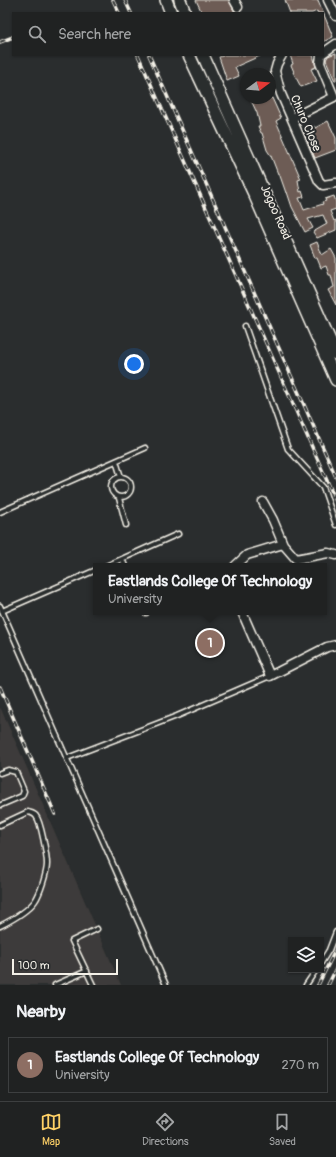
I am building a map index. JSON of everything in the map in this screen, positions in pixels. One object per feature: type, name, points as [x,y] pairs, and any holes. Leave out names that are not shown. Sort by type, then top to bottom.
[{"type":"main road","points":[[166,0],[171,12]]},
{"type":"main road","points":[[180,0],[185,12]]},
{"type":"main road","name":"Jogoo Road","points":[[190,56],[255,196],[336,380]]},
{"type":"main road","name":"Jogoo Road","points":[[203,56],[336,354]]},
{"type":"street","points":[[328,0],[336,16]]},
{"type":"street","points":[[324,53],[336,44]]},
{"type":"street","name":"Churo Close","points":[[281,56],[275,71],[283,101],[292,118],[319,181],[324,185],[336,182]]},
{"type":"street","points":[[292,118],[335,99],[320,63],[322,56]]},
{"type":"street","points":[[263,502],[273,520],[283,544],[296,559],[328,553],[336,554]]},
{"type":"street","points":[[238,563],[246,555],[283,544]]},
{"type":"street","points":[[243,615],[270,676],[327,647],[336,644]]},
{"type":"lane","points":[[245,326],[288,448],[323,487],[336,525]]},
{"type":"lane","points":[[0,512],[145,448]]},
{"type":"lane","points":[[116,461],[121,477]]},
{"type":"lane","points":[[121,477],[127,479],[131,485],[130,492],[125,497],[119,498],[112,494],[110,486],[114,479],[121,477]]},
{"type":"lane","points":[[119,498],[126,525]]},
{"type":"lane","points":[[113,563],[178,534]]},
{"type":"lane","points":[[122,559],[124,563]]},
{"type":"lane","points":[[2,611],[93,571]]},
{"type":"lane","points":[[0,606],[166,985]]},
{"type":"lane","points":[[67,758],[177,716],[270,676]]},
{"type":"lane","points":[[0,773],[8,770],[16,772],[24,791],[22,796],[2,805]]},
{"type":"lane","points":[[0,825],[28,812],[33,813],[40,823],[47,862],[46,875],[35,901],[15,919],[0,926]]},
{"type":"lane","points":[[93,985],[72,941],[97,929]]},
{"type":"lane","points":[[324,958],[329,950],[336,932]]},
{"type":"lane","points":[[55,985],[87,971]]},
{"type":"lane","points":[[306,985],[314,973]]},
{"type":"shaded area","points":[[0,707],[20,752],[121,985],[0,985]]},
{"type":"building","points":[[196,0],[229,0],[235,12],[202,12]]},
{"type":"building","points":[[285,0],[318,0],[323,12],[317,11],[290,12]]},
{"type":"building","points":[[324,15],[333,37],[324,42]]},
{"type":"building","points":[[336,53],[335,81],[326,60],[328,56]]},
{"type":"building","points":[[260,56],[235,67],[239,76],[227,81],[219,57]]},
{"type":"building","points":[[290,56],[313,56],[316,67],[311,69],[317,81],[301,87],[293,72],[291,65],[293,64]]},
{"type":"building","points":[[253,104],[275,104],[281,118],[276,121],[301,179],[298,180],[300,192],[302,191],[304,197],[299,198],[304,210],[323,204],[322,202],[326,201],[325,199],[334,196],[336,209],[330,211],[334,221],[336,220],[336,230],[317,238],[313,232],[327,224],[323,215],[308,219],[313,228],[305,232],[292,207],[279,173],[278,174],[267,150],[262,133],[258,126],[260,126]]},
{"type":"building","points":[[328,121],[336,138],[336,150],[315,158],[304,133],[307,132],[306,129],[314,126],[315,128]]},
{"type":"building","points":[[317,242],[322,255],[331,249],[336,258],[336,305],[328,290],[334,287],[331,275],[329,275],[326,266],[321,268],[310,245]]},
{"type":"railway","points":[[113,0],[119,12]]},
{"type":"railway","points":[[125,0],[131,12]]},
{"type":"railway","points":[[0,42],[12,37]]},
{"type":"railway","points":[[138,56],[336,501]]},
{"type":"railway","points":[[149,56],[336,477]]},
{"type":"railway","points":[[0,687],[55,814]]},
{"type":"railway","points":[[318,985],[336,949]]},
{"type":"railway","points":[[328,985],[336,969]]},
{"type":"place","name":"Eastlands College Of Technology","points":[[210,643]]}]
